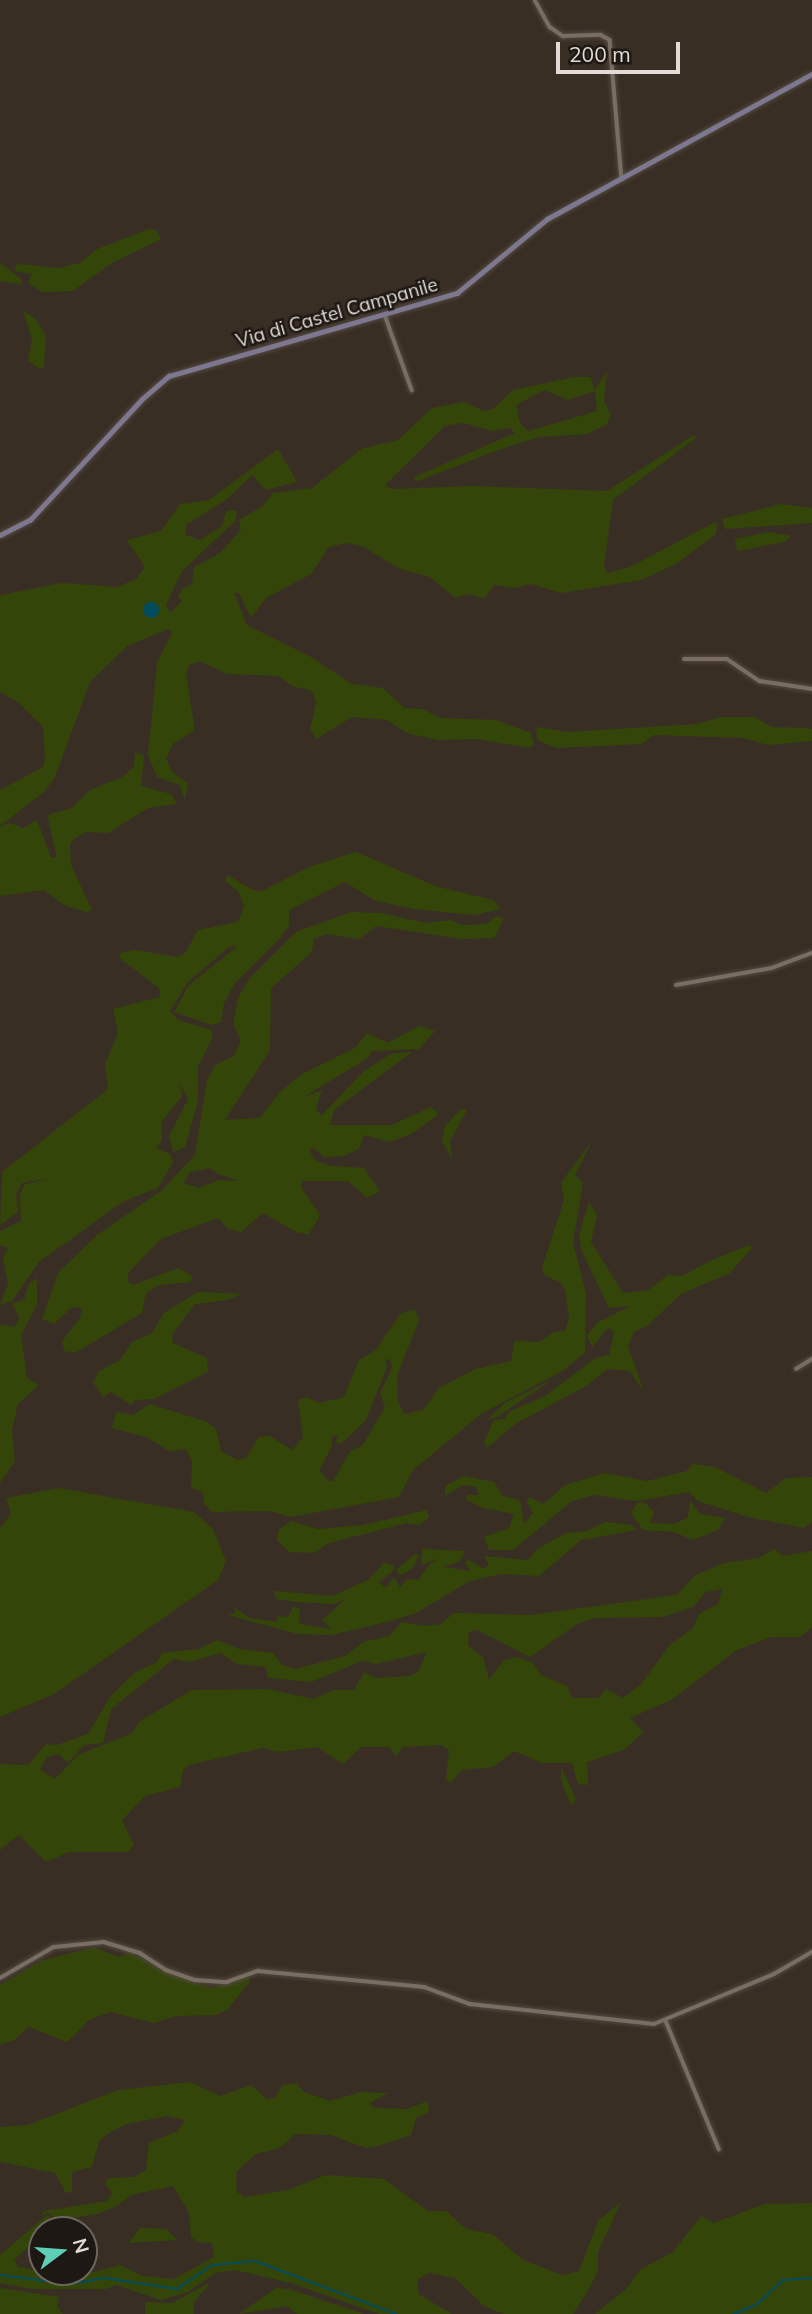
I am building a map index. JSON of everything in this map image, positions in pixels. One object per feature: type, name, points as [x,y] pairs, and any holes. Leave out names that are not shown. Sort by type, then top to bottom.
[{"type":"street","points":[[535,0],[550,27],[563,36],[601,35],[610,40],[622,178]]},
{"type":"street","name":"Via di Castel Campanile","points":[[0,535],[30,520],[148,393],[169,376],[463,290],[544,220],[812,74]]},
{"type":"street","points":[[385,315],[412,390]]},
{"type":"street","points":[[684,659],[724,658],[760,681],[812,689]]},
{"type":"street","points":[[676,985],[772,968],[812,953]]},
{"type":"street","points":[[796,1369],[812,1359]]},
{"type":"street","points":[[0,1978],[54,1947],[104,1942],[140,1953],[176,1974],[204,1981],[227,1982],[262,1972],[424,1987],[470,2004],[639,2023],[666,2021],[812,1952]]},
{"type":"street","points":[[666,2021],[719,2149]]},
{"type":"green space","points":[[149,229],[156,230],[161,239],[110,264],[73,291],[42,292],[28,283],[32,274],[14,271],[17,264],[59,268],[80,263],[97,249]]},
{"type":"green space","points":[[0,262],[22,280],[21,284],[0,281]]},
{"type":"green space","points":[[23,311],[35,318],[46,336],[44,367],[40,369],[28,361],[32,339]]},
{"type":"green space","points":[[607,371],[604,401],[611,416],[606,425],[587,434],[540,437],[415,482],[414,477],[515,433],[510,428],[493,431],[463,423],[445,426],[385,485],[391,489],[473,486],[607,491],[694,435],[696,438],[613,500],[604,566],[607,573],[630,567],[717,521],[716,534],[676,564],[641,580],[561,593],[532,584],[515,588],[494,585],[484,599],[469,594],[455,598],[430,577],[400,569],[362,546],[346,543],[329,547],[311,574],[266,598],[251,618],[239,593],[234,593],[247,625],[311,657],[352,684],[383,688],[404,708],[422,709],[441,718],[496,720],[531,733],[534,743],[529,748],[477,739],[438,740],[407,733],[387,720],[352,717],[316,739],[310,729],[316,703],[312,691],[292,686],[279,676],[227,674],[200,661],[189,665],[186,674],[195,730],[173,744],[166,758],[172,772],[188,783],[185,800],[180,785],[157,777],[148,755],[157,663],[172,632],[168,629],[127,646],[90,682],[55,777],[45,791],[0,826],[0,790],[43,767],[45,760],[43,727],[19,703],[0,692],[0,595],[62,583],[117,587],[136,579],[145,567],[127,540],[161,531],[180,504],[209,500],[278,449],[297,482],[266,490],[252,475],[227,499],[186,525],[186,535],[200,540],[222,526],[226,511],[237,510],[235,521],[182,571],[166,605],[170,613],[182,601],[178,596],[183,588],[192,584],[194,567],[219,554],[241,530],[239,520],[263,506],[273,493],[312,488],[363,448],[398,440],[432,408],[464,402],[484,411],[493,409],[513,390],[574,377],[590,377],[595,390]],"holes":[[[544,390],[568,400],[595,391],[597,411],[528,431],[520,423],[516,405]]]},
{"type":"green space","points":[[780,504],[812,508],[812,523],[725,529],[722,519]]},
{"type":"green space","points":[[769,532],[791,536],[785,542],[737,551],[735,539]]},
{"type":"green space","points":[[721,717],[755,717],[771,727],[812,729],[812,741],[768,745],[743,738],[654,735],[642,744],[556,748],[537,740],[536,727],[568,732],[697,724]]},
{"type":"green space","points":[[135,753],[144,755],[141,786],[171,794],[177,804],[148,808],[108,833],[86,832],[70,844],[71,865],[92,910],[86,912],[64,905],[44,890],[0,896],[0,827],[10,823],[23,828],[37,820],[51,858],[57,857],[47,815],[72,808],[90,790],[122,777],[134,767]]},
{"type":"green space","points":[[356,852],[435,886],[493,900],[501,909],[474,915],[414,909],[376,901],[345,882],[289,910],[289,925],[280,938],[235,983],[224,1003],[221,1022],[212,1025],[174,1012],[189,985],[238,946],[229,947],[188,982],[170,1011],[178,1020],[212,1030],[212,1038],[198,1067],[198,1101],[185,1147],[173,1152],[169,1136],[188,1099],[180,1083],[182,1096],[161,1123],[162,1140],[156,1148],[170,1154],[173,1162],[158,1188],[124,1201],[39,1262],[12,1301],[0,1305],[8,1284],[3,1258],[8,1248],[0,1245],[0,1231],[21,1221],[20,1195],[24,1185],[49,1178],[22,1183],[16,1194],[18,1212],[0,1225],[2,1172],[108,1089],[105,1064],[118,1033],[113,1009],[160,997],[159,988],[121,959],[119,953],[135,950],[178,957],[186,952],[198,930],[238,922],[244,906],[238,891],[225,881],[227,875],[253,890],[262,891],[311,866]]},
{"type":"green space","points":[[351,912],[381,913],[426,923],[450,920],[461,925],[487,924],[496,916],[504,918],[494,938],[461,939],[376,926],[359,939],[327,934],[314,939],[312,952],[271,988],[270,1050],[225,1120],[260,1118],[279,1093],[302,1074],[355,1048],[367,1033],[388,1043],[419,1026],[435,1031],[419,1049],[371,1051],[368,1058],[302,1098],[322,1090],[316,1108],[321,1116],[364,1071],[392,1053],[412,1052],[334,1110],[330,1125],[392,1125],[431,1107],[439,1114],[411,1134],[390,1142],[364,1135],[359,1149],[344,1156],[324,1157],[314,1148],[309,1150],[315,1160],[331,1166],[364,1168],[380,1191],[367,1198],[348,1181],[302,1181],[301,1187],[320,1215],[309,1234],[298,1233],[263,1213],[241,1232],[228,1229],[218,1218],[161,1239],[129,1272],[127,1281],[133,1285],[178,1268],[192,1276],[191,1282],[159,1285],[146,1293],[142,1313],[75,1353],[64,1351],[62,1341],[80,1318],[82,1307],[71,1308],[54,1324],[42,1319],[58,1273],[97,1235],[161,1191],[195,1155],[207,1080],[215,1065],[234,1056],[241,1040],[233,1024],[238,998],[249,979],[296,932]],"holes":[[[210,1168],[218,1174],[239,1181],[219,1180],[199,1188],[183,1183],[190,1172]]]},
{"type":"green space","points":[[461,1109],[467,1110],[450,1141],[452,1159],[442,1142],[445,1126]]},
{"type":"green space","points":[[593,1139],[575,1175],[583,1183],[573,1243],[586,1293],[585,1353],[562,1371],[481,1414],[413,1470],[399,1497],[291,1517],[270,1511],[212,1512],[204,1504],[203,1492],[191,1488],[192,1462],[186,1449],[169,1451],[146,1437],[112,1428],[116,1412],[133,1415],[150,1404],[207,1422],[216,1429],[221,1451],[237,1460],[246,1458],[259,1437],[270,1436],[292,1450],[303,1437],[298,1400],[307,1397],[319,1403],[344,1397],[359,1360],[376,1350],[401,1313],[415,1310],[419,1320],[397,1376],[398,1401],[404,1414],[423,1410],[439,1388],[475,1369],[511,1361],[514,1341],[539,1342],[554,1332],[565,1331],[569,1318],[565,1290],[560,1282],[545,1276],[542,1267],[564,1200],[561,1183]],"holes":[[[390,1359],[392,1368],[380,1393],[385,1407],[362,1446],[351,1450],[333,1481],[329,1481],[319,1471],[331,1448],[332,1436],[338,1435],[336,1442],[341,1444],[366,1420],[387,1367],[385,1360]]]},
{"type":"green space","points":[[589,1202],[597,1215],[591,1242],[623,1293],[648,1290],[668,1275],[682,1276],[712,1260],[749,1245],[753,1247],[730,1273],[681,1294],[648,1325],[634,1332],[628,1346],[644,1392],[630,1371],[607,1369],[588,1385],[515,1424],[487,1448],[484,1442],[494,1420],[504,1419],[510,1411],[545,1396],[595,1358],[609,1355],[614,1332],[608,1328],[592,1347],[587,1335],[598,1322],[631,1306],[609,1308],[582,1252],[579,1235]]},
{"type":"green space","points":[[37,1278],[37,1305],[21,1335],[27,1378],[39,1385],[18,1404],[12,1430],[15,1461],[0,1483],[0,1325],[15,1327],[19,1317],[12,1303],[24,1300],[29,1284]]},
{"type":"green space","points":[[198,1292],[242,1294],[227,1300],[195,1304],[172,1335],[173,1343],[207,1358],[208,1372],[154,1399],[135,1400],[131,1405],[111,1392],[104,1397],[93,1383],[99,1371],[119,1361],[132,1342],[152,1333],[164,1313]]},
{"type":"green space","points":[[555,1378],[497,1417],[486,1420],[505,1403]]},
{"type":"green space","points":[[692,1464],[715,1467],[766,1493],[786,1478],[812,1477],[812,1522],[804,1528],[748,1517],[698,1501],[689,1492],[636,1501],[594,1495],[572,1501],[513,1550],[489,1550],[484,1537],[509,1528],[514,1514],[482,1508],[466,1499],[467,1495],[479,1495],[476,1487],[463,1485],[445,1496],[445,1486],[464,1476],[494,1482],[503,1496],[520,1500],[524,1524],[533,1513],[526,1501],[530,1497],[543,1504],[567,1484],[605,1473],[647,1481],[687,1471]]},
{"type":"green space","points":[[59,1488],[194,1512],[213,1529],[226,1561],[218,1580],[54,1694],[0,1717],[0,1528],[11,1514],[6,1498]]},
{"type":"green space","points":[[690,1501],[700,1514],[725,1518],[718,1530],[693,1540],[674,1532],[643,1530],[631,1513],[637,1503],[644,1502],[654,1512],[650,1523],[675,1524],[688,1517]]},
{"type":"green space","points":[[427,1510],[429,1517],[419,1525],[407,1523],[329,1543],[314,1553],[289,1552],[277,1540],[279,1529],[291,1521],[318,1529],[363,1525]]},
{"type":"green space","points":[[605,1522],[631,1525],[637,1530],[581,1540],[539,1576],[502,1574],[470,1581],[416,1613],[391,1621],[331,1635],[298,1634],[228,1615],[236,1613],[233,1607],[250,1618],[276,1622],[278,1616],[288,1617],[293,1607],[300,1608],[299,1624],[332,1629],[322,1620],[346,1599],[334,1604],[296,1602],[276,1599],[274,1591],[332,1596],[368,1580],[384,1563],[394,1566],[393,1571],[379,1582],[386,1588],[394,1577],[400,1587],[408,1579],[418,1580],[431,1563],[444,1557],[421,1565],[422,1549],[465,1551],[459,1562],[444,1567],[470,1571],[465,1562],[469,1560],[484,1569],[489,1564],[484,1556],[528,1560],[537,1549],[566,1533],[587,1531]]},
{"type":"green space","points":[[774,1549],[783,1556],[812,1551],[812,1627],[800,1637],[771,1637],[735,1651],[673,1699],[630,1718],[643,1732],[624,1750],[587,1762],[588,1785],[578,1784],[572,1763],[542,1763],[514,1751],[493,1767],[462,1770],[450,1783],[446,1780],[449,1750],[441,1745],[402,1747],[396,1757],[390,1747],[361,1747],[343,1764],[317,1747],[277,1752],[263,1748],[189,1765],[183,1770],[180,1787],[145,1796],[122,1820],[134,1845],[128,1852],[69,1852],[46,1862],[19,1835],[0,1850],[0,1764],[28,1765],[46,1744],[57,1745],[88,1734],[110,1697],[134,1673],[157,1662],[162,1653],[199,1649],[217,1640],[239,1649],[273,1653],[282,1665],[295,1669],[345,1656],[363,1642],[389,1636],[402,1622],[425,1626],[441,1624],[454,1613],[530,1615],[677,1595],[695,1575],[724,1563],[759,1558]],"holes":[[[722,1589],[718,1604],[699,1614],[693,1628],[669,1646],[642,1683],[623,1698],[606,1689],[599,1698],[572,1698],[567,1686],[541,1675],[533,1663],[518,1657],[504,1660],[489,1679],[483,1657],[468,1645],[469,1632],[477,1630],[530,1657],[577,1624],[595,1618],[663,1617],[693,1607],[706,1592]],[[426,1652],[419,1671],[410,1676],[375,1678],[364,1672],[354,1690],[333,1690],[313,1699],[267,1689],[192,1690],[140,1721],[132,1733],[78,1755],[55,1779],[40,1770],[47,1757],[59,1754],[68,1763],[84,1745],[103,1743],[111,1709],[174,1659],[189,1662],[221,1653],[237,1664],[266,1667],[268,1678],[311,1682],[362,1661],[376,1664]]]},
{"type":"green space","points":[[415,1554],[419,1555],[412,1569],[400,1575],[396,1570]]},
{"type":"green space","points":[[561,1767],[576,1799],[571,1806],[561,1780]]},
{"type":"green space","points":[[94,1947],[118,1957],[131,1952],[165,1972],[211,1988],[250,1976],[249,1983],[227,2010],[216,2015],[176,2016],[154,2023],[110,2012],[89,2020],[67,2042],[29,2027],[13,2041],[0,2044],[0,1985],[40,1961]]},
{"type":"green space","points":[[190,2082],[220,2096],[251,2085],[267,2099],[275,2098],[282,2085],[296,2083],[304,2092],[330,2101],[361,2092],[388,2093],[369,2103],[375,2108],[407,2109],[428,2101],[429,2112],[416,2118],[411,2135],[378,2146],[366,2148],[331,2135],[295,2134],[280,2148],[256,2154],[236,2172],[237,2192],[245,2197],[288,2190],[326,2175],[384,2179],[428,2211],[446,2211],[466,2229],[492,2234],[523,2260],[562,2275],[579,2271],[598,2221],[621,2202],[598,2252],[598,2271],[573,2314],[504,2314],[484,2306],[455,2278],[429,2273],[418,2279],[418,2294],[452,2314],[379,2314],[291,2283],[235,2270],[215,2273],[188,2292],[161,2300],[116,2285],[106,2289],[32,2289],[0,2283],[0,2255],[28,2231],[28,2247],[14,2260],[18,2267],[28,2269],[28,2286],[98,2286],[98,2271],[120,2265],[142,2276],[174,2279],[214,2257],[212,2243],[197,2242],[191,2237],[189,2213],[173,2186],[131,2195],[117,2206],[97,2214],[52,2216],[48,2213],[40,2216],[44,2211],[107,2201],[112,2193],[105,2183],[109,2178],[134,2177],[146,2170],[149,2143],[178,2131],[185,2120],[167,2116],[126,2124],[109,2133],[99,2141],[92,2167],[72,2172],[72,2192],[66,2193],[55,2173],[0,2162],[0,2127],[28,2125],[118,2090]]},
{"type":"green space","points":[[812,2203],[812,2314],[595,2314],[626,2289],[641,2269],[673,2252],[701,2216],[714,2223],[764,2204]]},
{"type":"green space","points":[[140,2228],[166,2229],[177,2240],[128,2243]]},
{"type":"green space","points":[[211,2282],[194,2302],[194,2314],[145,2314],[145,2302],[172,2303]]},
{"type":"green space","points":[[0,2288],[59,2297],[57,2307],[63,2314],[0,2314]]},
{"type":"green space","points":[[276,2288],[289,2289],[364,2314],[297,2314],[287,2306],[239,2314]]},
{"type":"water","points":[[151,602],[157,604],[157,616],[151,618],[145,616],[143,610],[145,604]]},
{"type":"waterway","points":[[0,2275],[68,2284],[104,2278],[177,2289],[212,2265],[255,2261],[396,2314]]},
{"type":"waterway","points":[[733,2314],[756,2305],[783,2280],[812,2278]]}]
